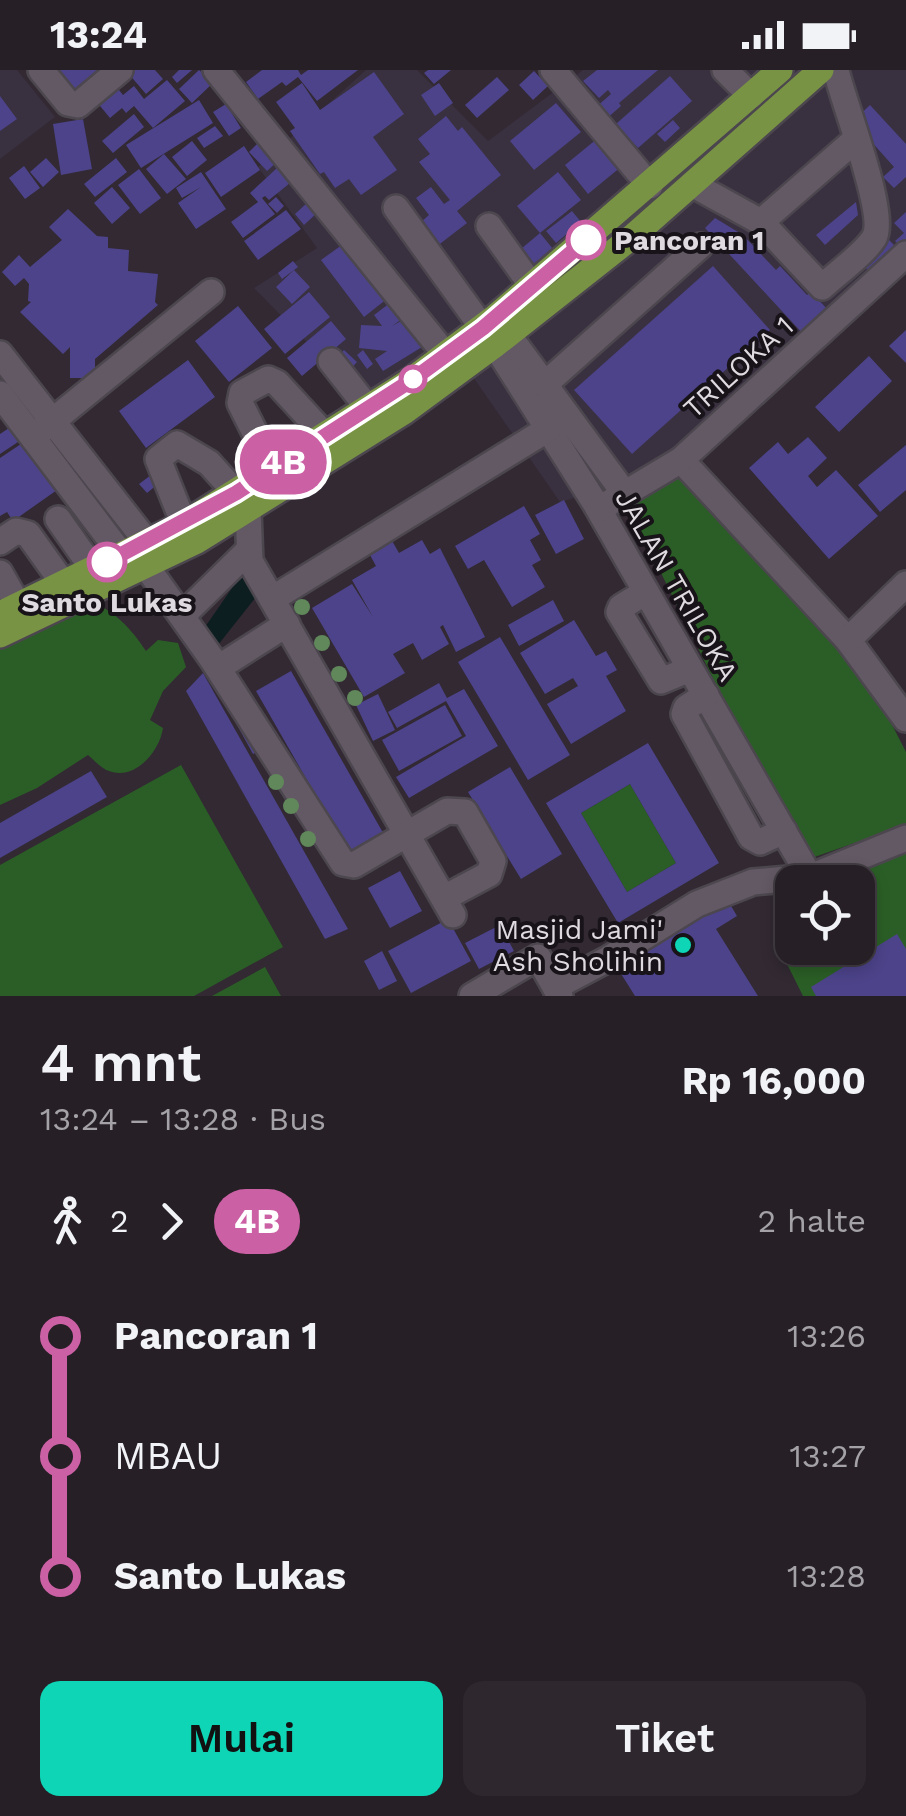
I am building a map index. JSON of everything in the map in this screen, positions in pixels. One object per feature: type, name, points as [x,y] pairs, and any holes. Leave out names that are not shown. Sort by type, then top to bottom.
[{"type":"main road","points":[[9,609],[121,554],[146,554],[184,524],[242,502],[272,470],[446,355],[500,337],[532,286],[780,70]]},
{"type":"main road","points":[[0,634],[404,412],[632,237],[704,192],[831,70]]},
{"type":"street","points":[[41,70],[68,103],[78,105],[120,70]]},
{"type":"street","points":[[216,70],[446,355]]},
{"type":"street","points":[[553,70],[650,186]]},
{"type":"street","points":[[725,70],[751,96]]},
{"type":"street","points":[[704,192],[761,222],[822,287],[874,238],[874,194],[831,70]]},
{"type":"street","points":[[761,222],[856,140]]},
{"type":"street","name":"JALAN TRILOKA","points":[[396,208],[462,303],[500,337],[625,494]]},
{"type":"street","points":[[488,226],[532,286]]},
{"type":"street","points":[[533,380],[700,246]]},
{"type":"street","name":"TRILOKA 1","points":[[598,509],[681,460],[906,254]]},
{"type":"street","points":[[42,429],[211,292]]},
{"type":"street","points":[[0,354],[121,554]]},
{"type":"street","points":[[330,361],[368,408]]},
{"type":"street","points":[[272,470],[240,403],[242,393],[268,379],[276,383],[325,435]]},
{"type":"street","name":"JALAN TRILOKA","points":[[533,380],[548,428],[803,865]]},
{"type":"street","points":[[0,394],[42,429],[146,554],[343,863],[354,865],[408,835],[447,811],[465,812],[493,861],[489,874],[448,906],[408,835],[287,624],[270,596],[250,555],[242,502],[209,463],[178,444],[158,459],[184,524]]},
{"type":"street","points":[[270,596],[548,428]]},
{"type":"street","points":[[681,460],[848,640],[906,719]]},
{"type":"street","points":[[58,518],[93,569]]},
{"type":"street","points":[[0,542],[16,531],[28,534],[63,584]]},
{"type":"street","points":[[186,622],[250,555]]},
{"type":"street","points":[[0,573],[9,609]]},
{"type":"street","points":[[848,640],[906,584]]},
{"type":"street","points":[[215,664],[287,624]]},
{"type":"street","points":[[840,865],[906,838]]},
{"type":"street","points":[[472,996],[538,958],[558,992],[697,904],[754,882],[775,880]]},
{"type":"shaded area","points":[[0,70],[17,70],[55,117],[0,159]]},
{"type":"shaded area","points":[[366,70],[417,70],[488,141],[583,70],[906,70],[906,249],[659,474],[560,502],[473,377],[394,431],[254,288],[317,248],[258,167]]},
{"type":"shaded area","points":[[241,575],[256,597],[218,645],[205,627]]},
{"type":"green space","points":[[679,470],[831,606],[906,752],[906,825],[803,861],[630,510]]},
{"type":"green space","points":[[86,602],[113,614],[146,651],[158,640],[178,643],[186,667],[163,691],[150,720],[163,728],[161,737],[145,762],[128,772],[106,770],[88,755],[37,788],[0,805],[0,648]]},
{"type":"green space","points":[[181,765],[283,947],[194,996],[0,996],[0,865]]},
{"type":"green space","points":[[630,784],[676,863],[627,892],[581,813]]},
{"type":"green space","points":[[906,847],[906,996],[803,996],[788,965],[875,965],[875,865],[859,865]]},
{"type":"green space","points":[[265,967],[281,996],[212,996]]},
{"type":"building","points":[[51,70],[101,70],[73,95]]},
{"type":"building","points":[[155,70],[163,79],[146,94],[128,73]]},
{"type":"building","points":[[179,70],[192,70],[177,83],[172,77]]},
{"type":"building","points":[[199,70],[214,82],[192,103],[179,89]]},
{"type":"building","points":[[262,70],[298,70],[301,75],[308,70],[358,70],[317,101],[298,77],[286,86],[282,82],[258,99],[246,82]]},
{"type":"building","points":[[451,70],[434,84],[424,73]]},
{"type":"building","points":[[597,70],[658,70],[606,119],[595,108],[611,94],[608,90],[599,98],[583,81]]},
{"type":"building","points":[[534,71],[548,86],[533,100],[519,85]]},
{"type":"building","points":[[374,72],[404,114],[373,137],[397,170],[361,195],[349,179],[335,188],[324,172],[320,174],[290,131],[295,128],[276,102],[302,83],[320,110]]},
{"type":"building","points":[[670,76],[692,101],[638,148],[616,124]]},
{"type":"building","points":[[497,77],[509,90],[477,118],[465,105]]},
{"type":"building","points":[[167,80],[185,101],[153,128],[134,106],[126,113],[122,108],[110,118],[96,101],[115,85],[123,95],[134,86],[144,99]]},
{"type":"building","points":[[439,83],[453,103],[435,116],[421,95]]},
{"type":"building","points":[[0,96],[17,119],[0,131]]},
{"type":"building","points":[[199,100],[213,123],[141,168],[126,145]]},
{"type":"building","points":[[556,103],[581,132],[534,170],[510,141]]},
{"type":"building","points":[[226,104],[241,128],[229,136],[213,112]]},
{"type":"building","points":[[870,105],[906,144],[906,177],[894,188],[883,177],[894,167],[853,121]]},
{"type":"building","points":[[134,114],[144,127],[113,153],[102,141]]},
{"type":"building","points":[[446,116],[458,131],[462,127],[501,175],[457,211],[467,223],[432,250],[414,228],[429,215],[416,198],[431,187],[444,204],[450,200],[419,162],[430,154],[418,139]]},
{"type":"building","points":[[83,119],[92,169],[61,175],[53,124]]},
{"type":"building","points":[[673,120],[680,128],[665,142],[657,134]]},
{"type":"building","points":[[215,126],[223,136],[204,148],[197,138]]},
{"type":"building","points":[[598,138],[622,166],[588,194],[565,165]]},
{"type":"building","points":[[192,141],[207,160],[187,176],[172,157]]},
{"type":"building","points":[[260,141],[278,161],[267,171],[249,152]]},
{"type":"building","points":[[244,146],[260,170],[221,197],[205,173]]},
{"type":"building","points":[[164,154],[186,179],[167,194],[146,169]]},
{"type":"building","points":[[46,158],[59,172],[43,187],[30,172]]},
{"type":"building","points":[[116,158],[127,172],[95,197],[84,184]]},
{"type":"building","points":[[24,166],[40,188],[25,199],[9,178]]},
{"type":"building","points":[[277,168],[290,183],[269,200],[262,198],[275,214],[243,238],[231,222],[258,202],[250,193]]},
{"type":"building","points":[[139,169],[161,198],[140,214],[118,185]]},
{"type":"building","points":[[201,172],[226,209],[196,229],[178,203],[201,187],[182,198],[176,188]]},
{"type":"building","points":[[558,172],[581,200],[540,233],[517,206]]},
{"type":"building","points":[[112,187],[130,208],[112,224],[94,203]]},
{"type":"building","points":[[276,197],[284,206],[277,213],[268,204]]},
{"type":"building","points":[[309,201],[318,212],[304,225],[295,214]]},
{"type":"building","points":[[856,202],[858,215],[825,245],[816,235]]},
{"type":"building","points":[[68,209],[97,236],[108,237],[108,248],[129,250],[128,271],[158,274],[158,305],[95,359],[95,378],[70,378],[70,347],[63,354],[20,312],[31,302],[29,284],[24,278],[15,286],[2,272],[19,255],[30,267],[62,240],[49,227]]},
{"type":"building","points":[[286,210],[301,229],[258,260],[244,241]]},
{"type":"building","points":[[572,211],[581,222],[556,243],[546,231]]},
{"type":"building","points":[[906,212],[903,249],[895,241],[904,233],[894,223]]},
{"type":"building","points":[[715,218],[743,235],[776,270],[780,266],[807,295],[811,292],[831,313],[805,336],[705,228]]},
{"type":"building","points":[[540,233],[553,249],[527,269],[515,254]]},
{"type":"building","points":[[888,239],[900,251],[873,276],[862,264]]},
{"type":"building","points":[[346,242],[388,298],[364,317],[321,260]]},
{"type":"building","points":[[293,261],[298,267],[282,279],[278,273]]},
{"type":"building","points":[[713,266],[770,330],[632,454],[574,390]]},
{"type":"building","points":[[294,270],[310,287],[292,304],[276,287]]},
{"type":"building","points":[[309,292],[330,317],[285,354],[264,329]]},
{"type":"building","points":[[390,303],[402,319],[392,326],[401,321],[422,347],[383,371],[375,359],[387,351],[359,348],[361,325],[382,326],[374,315]]},
{"type":"building","points":[[238,306],[272,348],[229,382],[195,341]]},
{"type":"building","points":[[331,321],[346,339],[302,376],[287,358]]},
{"type":"building","points":[[906,330],[906,363],[889,346]]},
{"type":"building","points":[[344,350],[357,362],[346,374],[333,362]]},
{"type":"building","points":[[363,350],[373,364],[367,369],[357,355]]},
{"type":"building","points":[[869,356],[892,381],[839,432],[815,407]]},
{"type":"building","points":[[188,360],[215,397],[146,448],[119,411]]},
{"type":"building","points":[[12,426],[21,440],[0,454],[0,434]]},
{"type":"building","points":[[808,437],[827,458],[808,476],[817,487],[836,470],[878,516],[829,559],[749,468],[778,442],[788,454]]},
{"type":"building","points":[[24,442],[57,490],[13,521],[7,512],[0,516],[0,458]]},
{"type":"building","points":[[906,445],[906,490],[880,512],[858,485]]},
{"type":"building","points":[[151,475],[158,484],[147,493],[139,484]]},
{"type":"building","points":[[564,500],[584,539],[556,554],[535,515]]},
{"type":"building","points":[[524,506],[540,534],[530,540],[541,560],[532,565],[545,587],[512,607],[484,560],[468,569],[455,546]]},
{"type":"building","points":[[387,532],[399,553],[422,540],[430,554],[440,548],[485,637],[456,652],[443,625],[440,627],[449,644],[422,660],[413,643],[393,654],[405,673],[364,697],[312,608],[352,584],[373,617],[352,580],[376,566],[364,544]]},
{"type":"building","points":[[553,600],[564,621],[519,646],[508,625]]},
{"type":"building","points":[[574,620],[596,656],[606,651],[617,670],[606,676],[626,711],[571,744],[547,704],[578,686],[573,678],[545,694],[520,653]]},
{"type":"building","points":[[500,637],[570,755],[528,780],[458,662]]},
{"type":"building","points":[[291,671],[386,838],[351,857],[256,691]]},
{"type":"building","points":[[203,673],[348,929],[325,939],[186,691]]},
{"type":"building","points":[[439,683],[447,698],[464,689],[498,746],[409,798],[396,777],[466,736],[446,701],[397,728],[388,712]]},
{"type":"building","points":[[378,694],[395,730],[373,741],[356,705]]},
{"type":"building","points":[[445,705],[462,736],[399,771],[382,740]]},
{"type":"building","points":[[242,710],[263,749],[253,754],[232,716]]},
{"type":"building","points":[[648,743],[719,863],[618,923],[546,803]],"holes":[[[630,784],[676,863],[627,892],[581,813]]]},
{"type":"building","points":[[510,767],[562,854],[521,879],[468,792]]},
{"type":"building","points":[[91,771],[107,797],[0,858],[0,823]]},
{"type":"building","points":[[400,871],[422,911],[390,928],[368,888]]},
{"type":"building","name":"Masjid Jami' Ash Sholihin","points":[[724,894],[737,916],[716,929],[758,996],[635,996],[613,961]]},
{"type":"building","points":[[448,919],[471,961],[411,993],[388,951]]},
{"type":"building","points":[[500,925],[514,951],[479,969],[465,943]]},
{"type":"building","points":[[897,934],[906,949],[906,996],[816,996],[811,987],[847,965],[875,965],[875,948]]},
{"type":"building","points":[[382,951],[397,981],[379,990],[364,961]]},
{"type":"bus line","name":"4B","points":[[107,562],[236,493],[412,380],[483,328],[586,240]]},
{"type":"place","name":"Pancoran 1","points":[[586,240]]},
{"type":"place","name":"Santo Lukas","points":[[107,562]]},
{"type":"place","name":"Masjid Jami' Ash Sholihin","points":[[683,945]]}]
